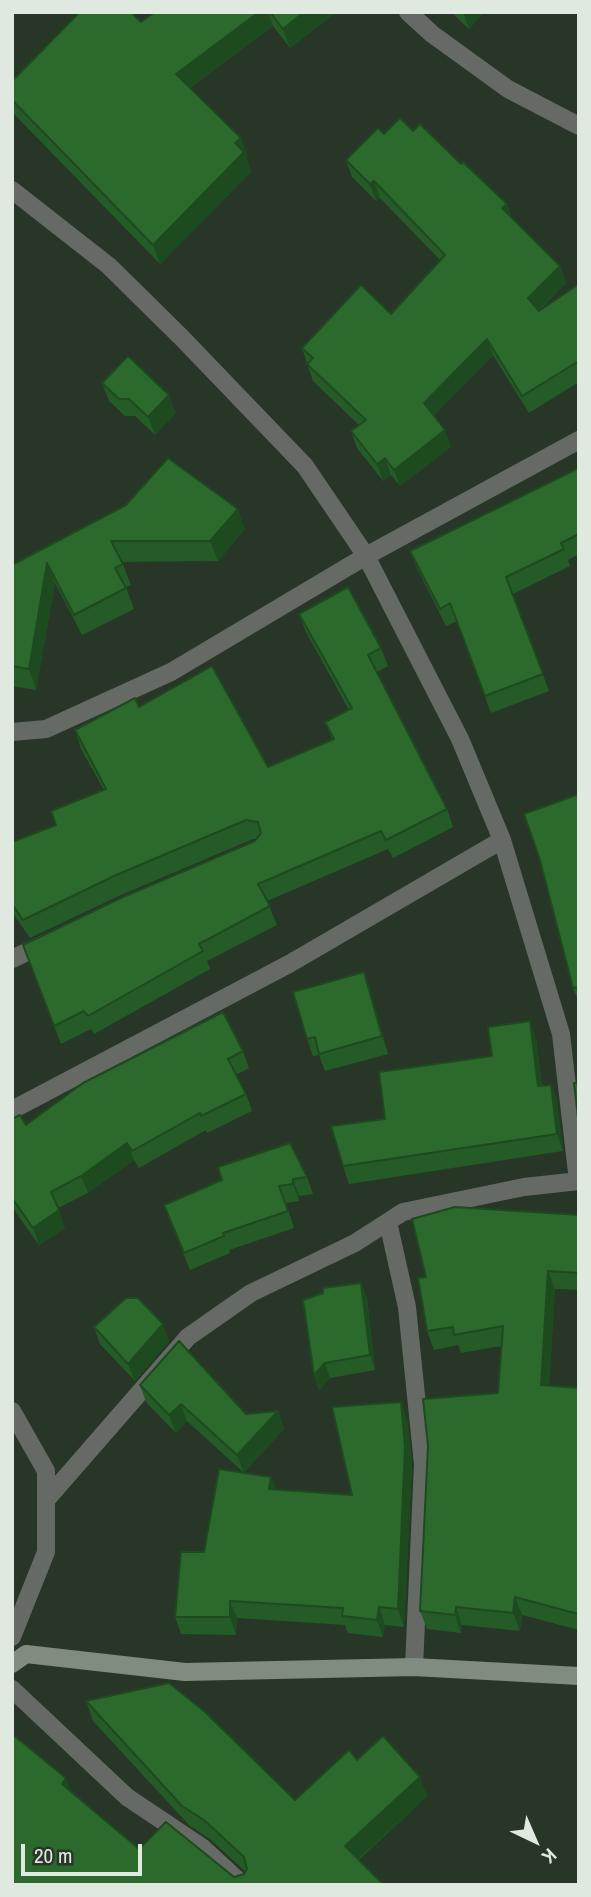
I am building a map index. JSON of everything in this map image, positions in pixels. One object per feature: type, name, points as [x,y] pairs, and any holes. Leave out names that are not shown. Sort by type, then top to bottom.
[{"type":"main road","points":[[12,1664],[26,1654],[186,1672],[414,1667],[579,1676]]},
{"type":"street","points":[[408,12],[432,34],[508,89],[579,126]]},
{"type":"street","points":[[12,190],[109,267],[182,338],[304,467],[366,556],[460,739],[502,840],[561,1034],[578,1181],[524,1187],[403,1212],[355,1243],[251,1293],[188,1337],[46,1500]]},
{"type":"street","points":[[12,732],[46,729],[170,672],[366,556],[579,440]]},
{"type":"street","points":[[12,1110],[289,964],[502,840]]},
{"type":"street","points":[[12,959],[62,935]]},
{"type":"street","points":[[388,1222],[407,1307],[422,1464],[414,1667]]},
{"type":"street","points":[[12,1411],[46,1471],[46,1552],[12,1637]]},
{"type":"street","points":[[12,1689],[127,1797],[203,1848],[243,1885]]},
{"type":"building","points":[[80,12],[131,12],[141,22],[155,12],[259,12],[176,74],[241,138],[235,143],[244,152],[153,245],[12,100],[12,81]]},
{"type":"building","points":[[270,12],[304,12],[283,29]]},
{"type":"building","points":[[400,118],[413,131],[420,124],[461,164],[463,162],[507,204],[502,208],[560,266],[528,298],[539,311],[579,284],[579,361],[522,396],[487,339],[424,403],[445,430],[394,470],[385,458],[377,464],[351,431],[366,420],[307,364],[313,358],[302,348],[361,285],[391,314],[445,255],[374,181],[370,184],[346,160],[378,128],[384,134]]},
{"type":"building","points":[[128,356],[169,395],[148,417],[129,399],[119,399],[102,383]]},
{"type":"building","points":[[168,458],[238,509],[210,541],[111,541],[123,564],[115,568],[126,588],[74,615],[47,563],[29,669],[12,666],[12,565],[126,505]]},
{"type":"building","points":[[579,468],[579,534],[561,543],[564,549],[506,577],[543,674],[485,696],[450,603],[440,609],[410,551]]},
{"type":"building","points":[[348,587],[381,648],[368,655],[447,809],[386,840],[381,831],[258,884],[270,906],[199,944],[203,951],[88,1016],[84,1011],[54,1026],[23,945],[123,897],[255,841],[261,833],[258,822],[246,820],[114,876],[23,920],[12,904],[12,842],[56,825],[51,811],[106,789],[75,730],[135,698],[139,707],[212,666],[268,767],[334,739],[325,722],[352,708],[299,614]]},
{"type":"building","points":[[579,794],[579,987],[573,988],[540,860],[524,814]]},
{"type":"building","points":[[364,972],[382,1036],[319,1054],[315,1037],[307,1039],[293,992]]},
{"type":"building","points":[[223,1012],[243,1051],[228,1059],[246,1094],[201,1116],[200,1113],[132,1151],[127,1143],[81,1176],[51,1192],[59,1210],[33,1228],[12,1198],[12,1119],[20,1115],[26,1125],[83,1083]]},
{"type":"building","points":[[530,1021],[538,1086],[551,1085],[557,1134],[343,1166],[331,1126],[385,1119],[379,1072],[492,1056],[488,1027]]},
{"type":"building","points":[[574,1083],[579,1083],[579,1126]]},
{"type":"building","points":[[290,1143],[307,1177],[293,1179],[293,1184],[279,1186],[288,1211],[223,1233],[224,1236],[184,1253],[164,1205],[222,1180],[218,1167]]},
{"type":"building","points":[[455,1207],[579,1215],[579,1273],[548,1271],[541,1385],[579,1388],[578,1614],[515,1597],[513,1613],[456,1607],[455,1615],[420,1611],[428,1446],[423,1399],[498,1393],[503,1326],[454,1335],[453,1327],[427,1331],[418,1278],[426,1277],[412,1219]]},
{"type":"building","points":[[361,1283],[370,1355],[325,1363],[314,1375],[303,1300],[323,1293],[323,1288]]},
{"type":"building","points":[[126,1298],[138,1298],[163,1324],[128,1364],[94,1327]]},
{"type":"building","points":[[179,1341],[246,1414],[278,1411],[237,1455],[181,1404],[169,1415],[140,1385]]},
{"type":"building","points":[[401,1402],[405,1447],[398,1609],[379,1607],[377,1620],[342,1616],[343,1608],[230,1601],[230,1617],[175,1617],[181,1552],[204,1552],[219,1469],[271,1477],[269,1489],[352,1495],[332,1407]]},
{"type":"building","points":[[169,1683],[204,1711],[295,1800],[349,1750],[357,1760],[383,1736],[420,1777],[345,1846],[384,1885],[12,1885],[12,1734],[66,1778],[62,1784],[139,1849],[166,1822],[234,1877],[244,1874],[247,1869],[244,1857],[204,1820],[182,1806],[86,1701]]}]
